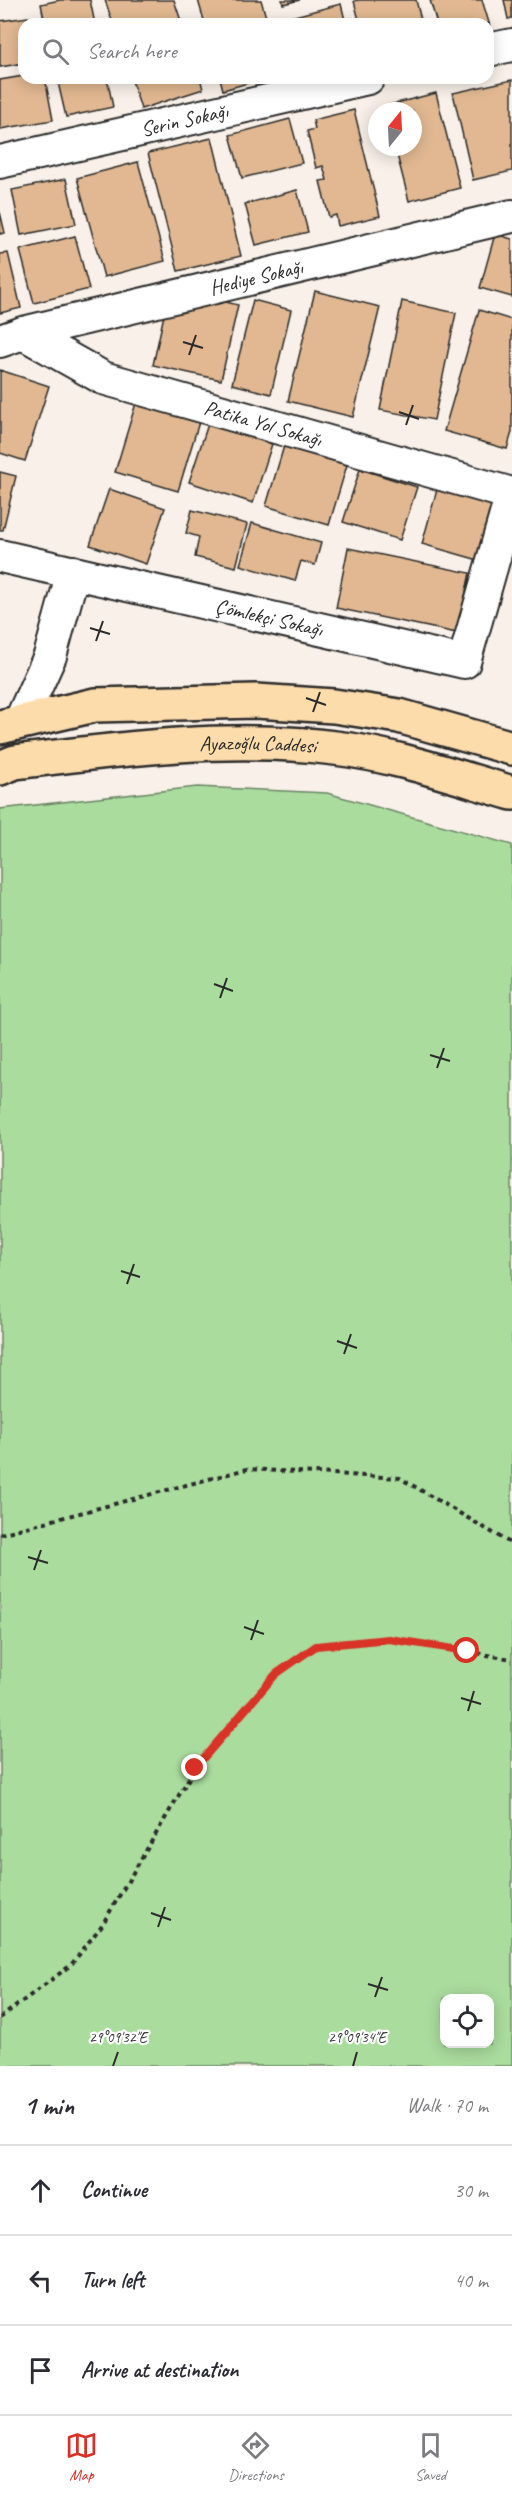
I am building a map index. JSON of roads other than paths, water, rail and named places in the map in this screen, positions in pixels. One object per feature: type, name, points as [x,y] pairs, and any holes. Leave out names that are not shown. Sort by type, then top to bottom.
[{"type":"main road","name":"Ayazoğlu Caddesi","points":[[11,723],[94,705],[267,702],[334,706],[399,716],[512,747]]},
{"type":"main road","name":"Ayazoğlu Caddesi","points":[[0,768],[15,762],[128,748],[233,744],[335,748],[432,769],[512,793]]},
{"type":"street","points":[[494,50],[512,45]]},
{"type":"street","name":"Serin Sokağı","points":[[0,162],[342,84]]},
{"type":"street","name":"Hediye Sokağı","points":[[11,337],[512,216]]},
{"type":"street","name":"Patika Yol Sokağı","points":[[11,337],[103,378],[512,494]]},
{"type":"street","name":"Çömlekçi Sokağı","points":[[0,556],[464,663],[512,494]]},
{"type":"street","points":[[11,723],[51,656],[73,572]]}]
